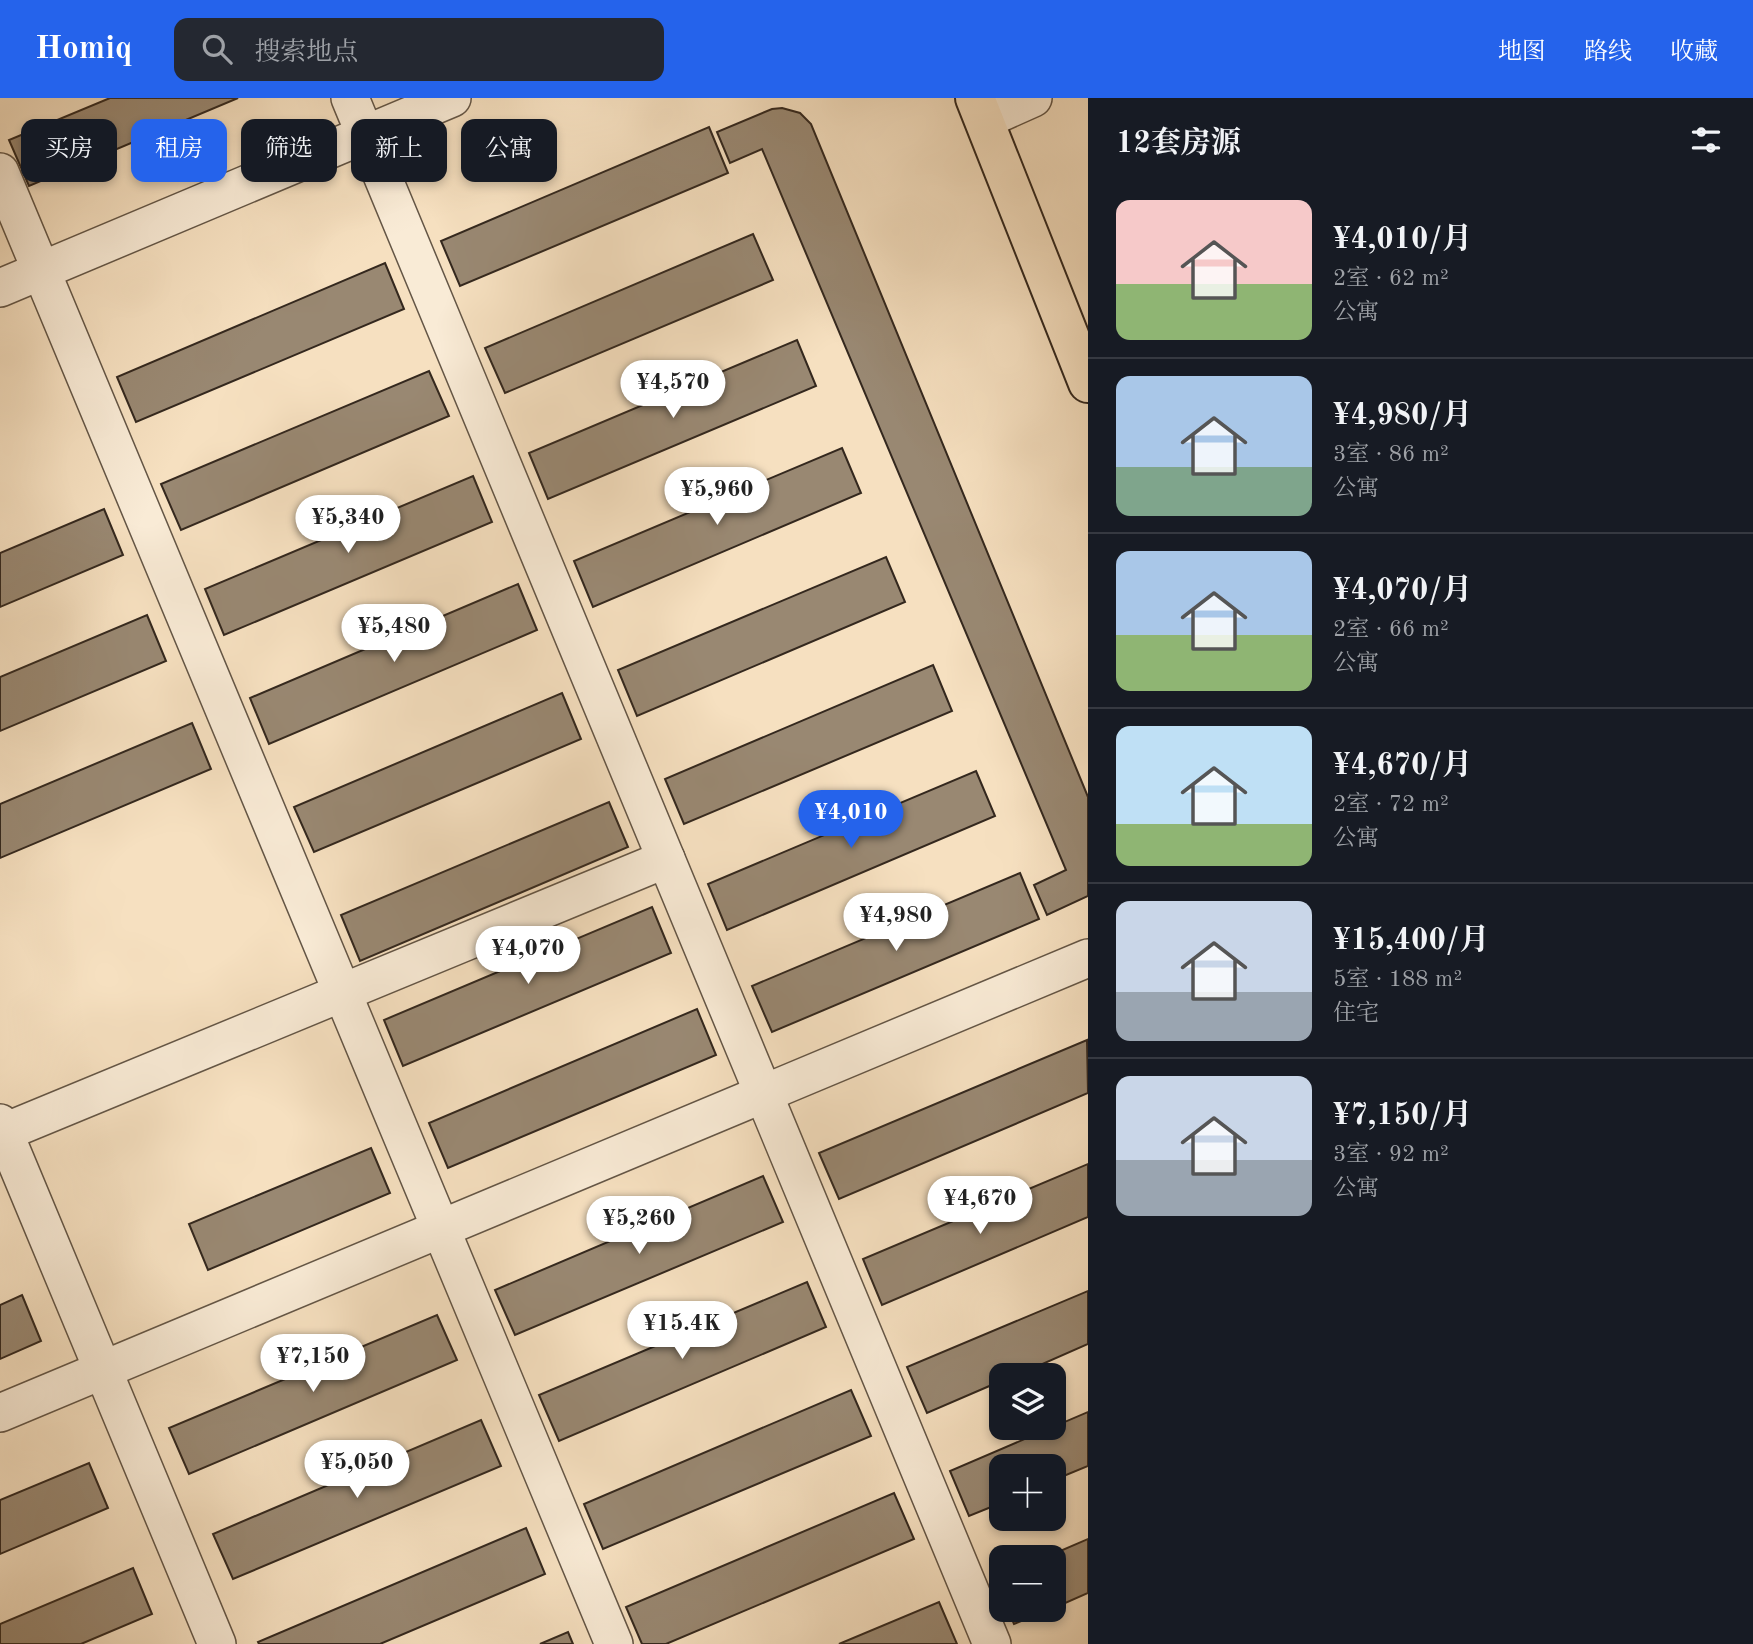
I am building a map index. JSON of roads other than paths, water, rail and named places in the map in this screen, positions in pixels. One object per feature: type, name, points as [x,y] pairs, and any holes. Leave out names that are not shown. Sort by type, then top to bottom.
[{"type":"main road","points":[[979,109],[1088,383]]},
{"type":"street","points":[[350,98],[359,119]]},
{"type":"street","points":[[403,119],[452,98]]},
{"type":"street","points":[[979,109],[1033,98]]},
{"type":"street","points":[[0,288],[351,141]]},
{"type":"street","points":[[0,172],[614,1644]]},
{"type":"street","points":[[385,182],[992,1644]]},
{"type":"street","points":[[0,1134],[666,859]]},
{"type":"street","points":[[0,1413],[1088,958]]},
{"type":"street","points":[[0,1123],[217,1644]]}]
